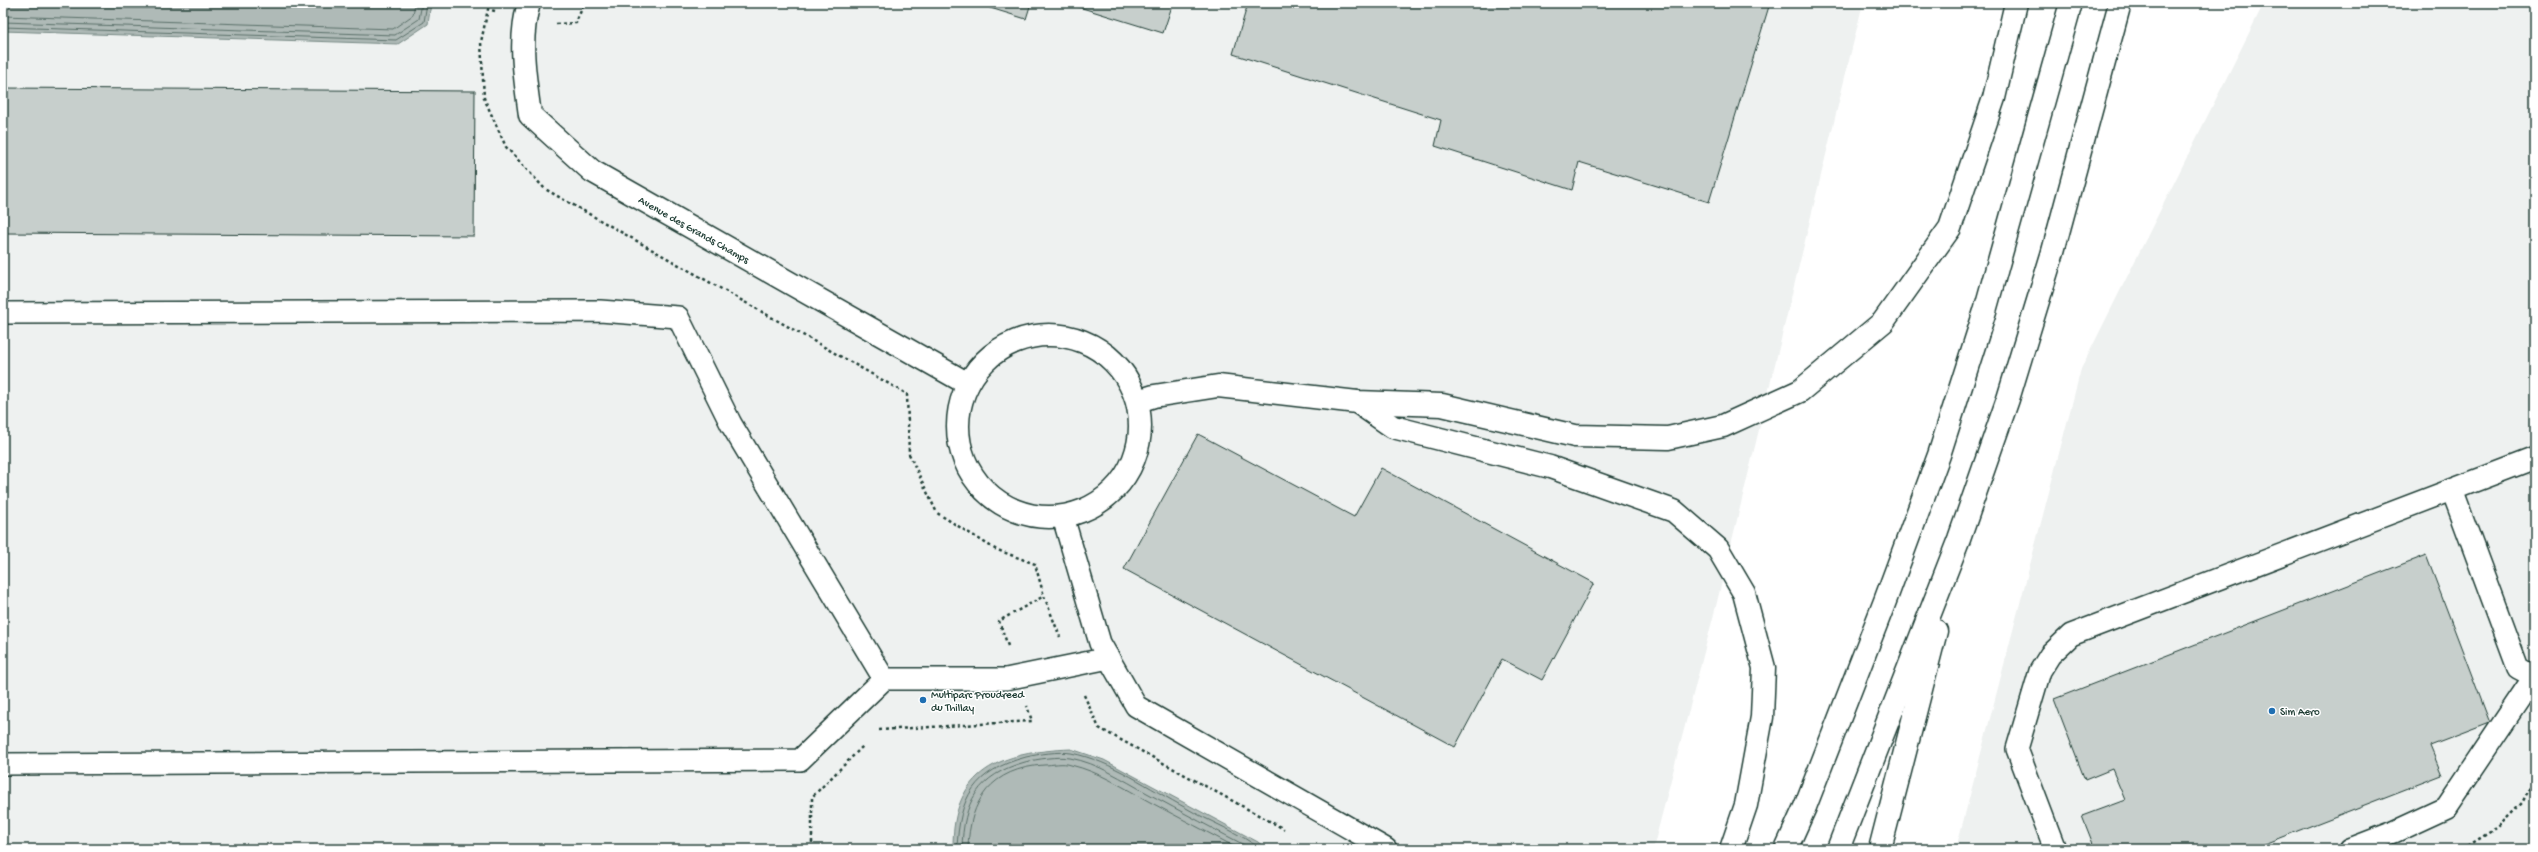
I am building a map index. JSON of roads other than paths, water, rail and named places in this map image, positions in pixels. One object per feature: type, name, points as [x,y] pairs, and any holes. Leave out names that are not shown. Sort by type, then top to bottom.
[{"type":"main road","points":[[1138,402],[1154,396],[1218,386],[1357,402],[1442,405],[1575,436],[1668,438],[1723,426],[1800,391],[1883,322],[1950,228],[1994,98],[2016,3]]},
{"type":"main road","points":[[1786,849],[1805,807],[1885,601],[1939,455],[1986,311],[2071,3]]},
{"type":"main road","points":[[1838,849],[1959,539],[2008,399],[2052,255],[2120,3]]},
{"type":"main road","name":"Avenue des Grands Champs","points":[[527,10],[521,47],[530,115],[592,171],[968,384]]},
{"type":"main road","points":[[1059,335],[1080,340],[1100,350],[1117,364],[1129,382],[1138,402],[1141,423],[1139,445],[1128,473],[1120,485],[1104,500],[1084,511],[1063,517],[1040,517],[1018,512],[999,502],[982,488],[969,470],[961,449],[958,427],[960,405],[968,384],[980,366],[996,351],[1016,341],[1037,336],[1059,335]]},
{"type":"main road","points":[[1357,402],[1393,427],[1550,467],[1674,512],[1718,549],[1744,593],[1764,668],[1759,732],[1746,805],[1731,849]]},
{"type":"main road","points":[[1880,849],[1959,539]]},
{"type":"lane","points":[[3,313],[600,311],[678,317],[731,424],[884,679]]},
{"type":"lane","points":[[2055,849],[2017,749],[2040,671],[2050,655],[2070,635],[2535,458]]},
{"type":"lane","points":[[2350,849],[2394,832],[2446,808],[2534,677],[2518,668],[2452,490]]},
{"type":"lane","points":[[1063,517],[1100,643],[1136,706],[1386,849]]},
{"type":"lane","points":[[3,764],[800,760],[884,679],[1006,679],[1109,658]]},
{"type":"water","points":[[3,3],[431,3],[428,24],[398,44],[3,31]]},
{"type":"water","points":[[1071,749],[1104,760],[1258,842],[1266,849],[953,849],[955,822],[961,800],[971,783],[985,770],[1003,761],[1023,755]]},
{"type":"place","name":"Multiparc Proudreed du Thillay","points":[[923,700]]},
{"type":"place","name":"Sim Aero","points":[[2272,711]]}]
